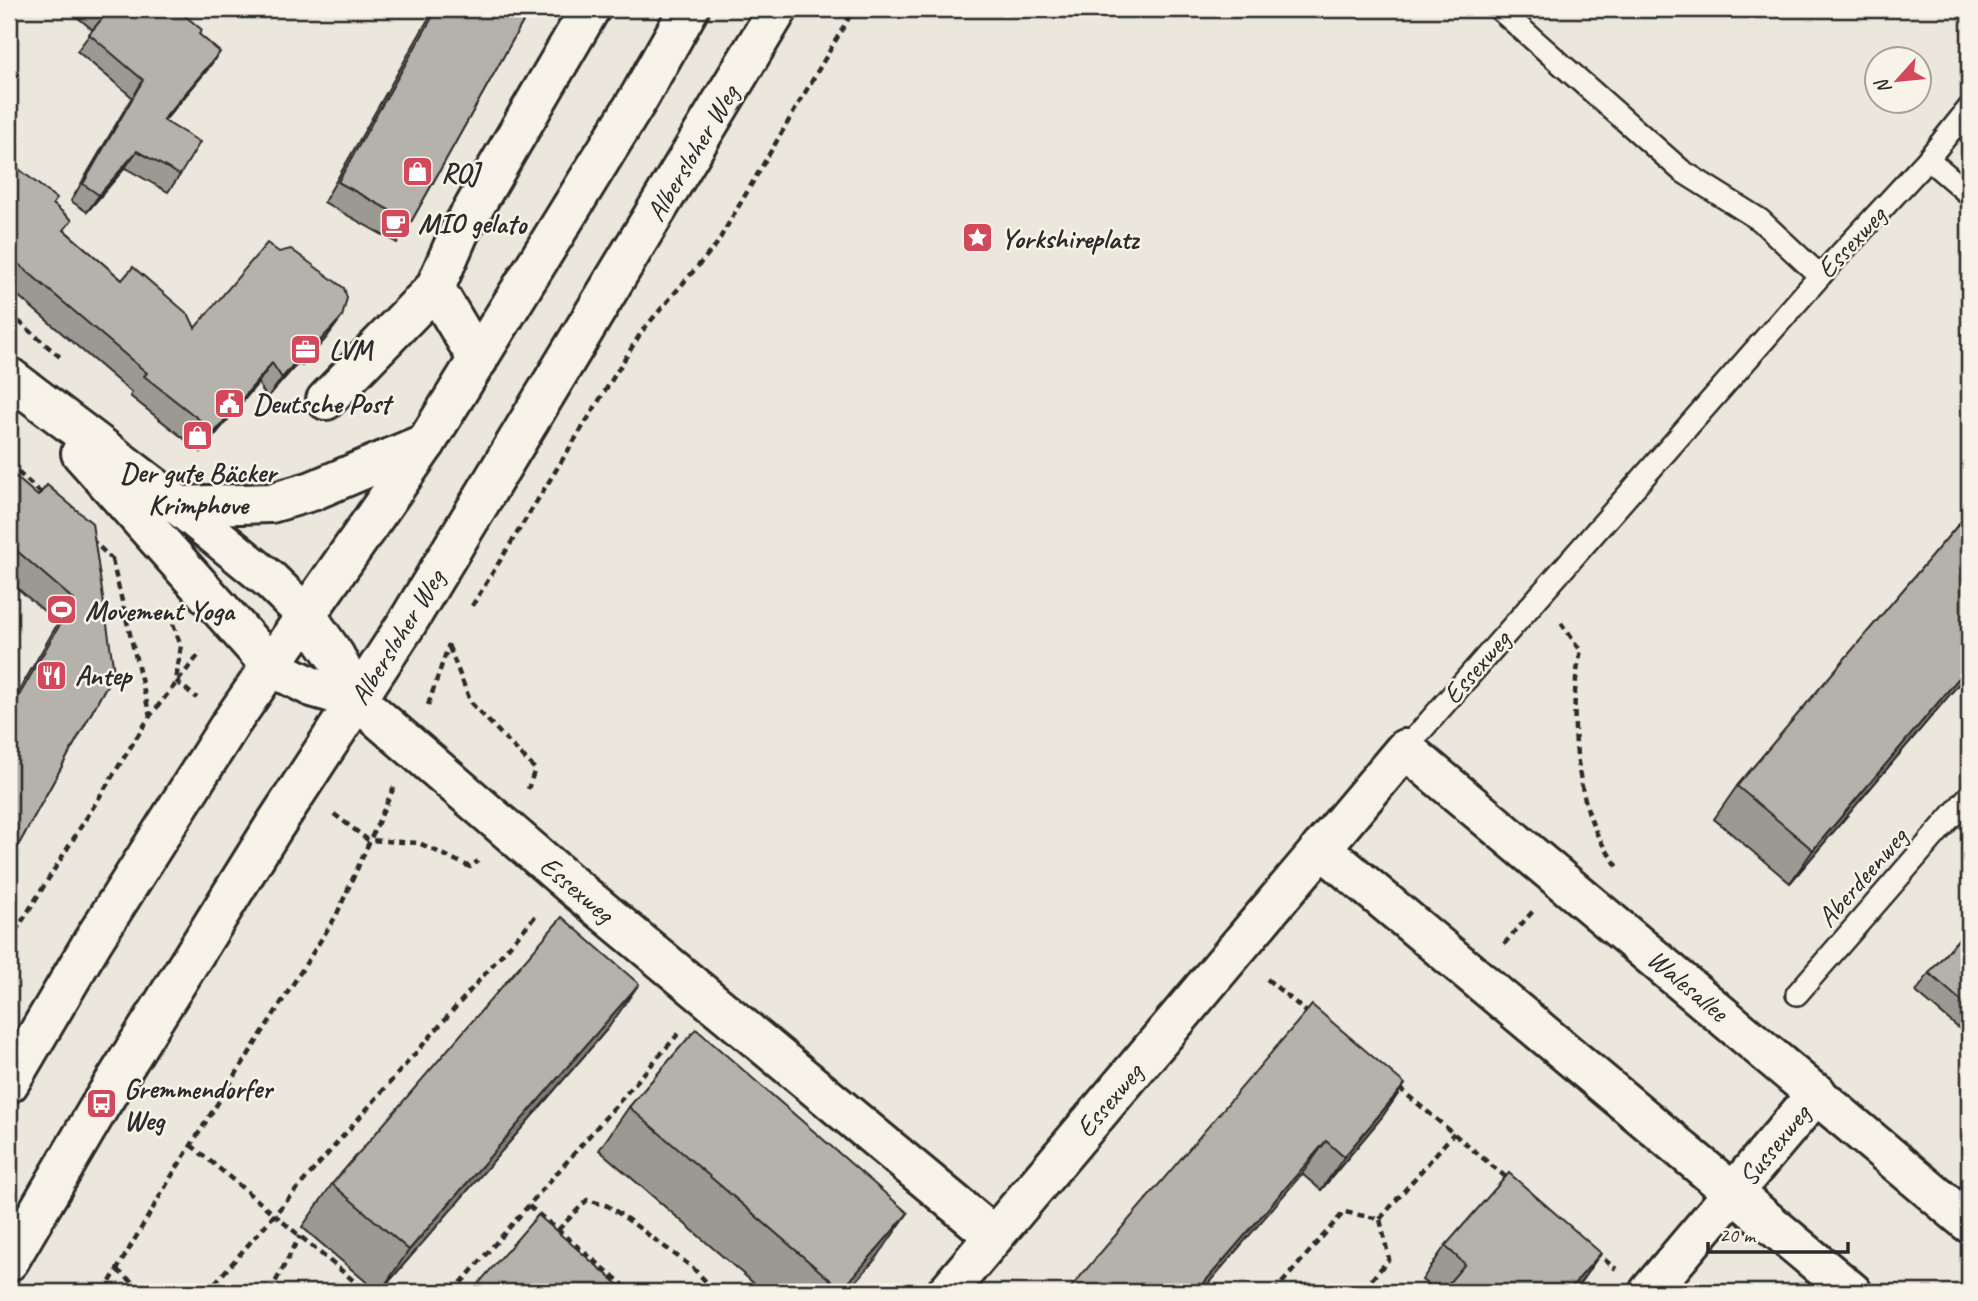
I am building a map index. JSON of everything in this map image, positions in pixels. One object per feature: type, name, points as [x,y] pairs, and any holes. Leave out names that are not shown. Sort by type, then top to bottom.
[{"type":"street","points":[[326,400],[435,288],[459,233],[590,9]]},
{"type":"street","points":[[9,1083],[93,940],[231,723],[426,443],[640,96],[689,9]]},
{"type":"street","name":"Albersloher Weg","points":[[9,1261],[101,1104],[409,620],[778,9]]},
{"type":"street","points":[[435,288],[478,360]]},
{"type":"street","points":[[18,386],[179,506],[270,580],[307,616],[335,656],[357,699]]},
{"type":"street","points":[[18,386],[272,667],[312,687],[357,699]]},
{"type":"street","points":[[179,506],[271,503],[312,491],[426,443]]},
{"type":"street","name":"Essexweg","points":[[357,699],[569,883],[994,1236]]},
{"type":"street","name":"Essexweg","points":[[947,1292],[1405,748]]},
{"type":"street","name":"Walesallee","points":[[1405,748],[1969,1223]]},
{"type":"street","points":[[1321,848],[1852,1292]]},
{"type":"street","name":"Sussexweg","points":[[1636,1283],[1735,1193],[1817,1093]]},
{"type":"lane","points":[[1499,9],[1682,172],[1760,220],[1819,276]]},
{"type":"lane","name":"Essexweg","points":[[1405,748],[1819,276],[1928,159],[1969,108]]},
{"type":"lane","points":[[1928,159],[1969,194]]},
{"type":"lane","name":"Aberdeenweg","points":[[1797,994],[1969,796]]},
{"type":"path","points":[[470,610],[642,331],[716,245],[854,9]]},
{"type":"path","points":[[9,313],[70,365]]},
{"type":"path","points":[[9,464],[46,498]]},
{"type":"path","points":[[84,533],[121,567]]},
{"type":"path","points":[[112,559],[150,716]]},
{"type":"path","points":[[1540,594],[1581,650],[1574,686],[1577,765],[1598,836],[1625,877]]},
{"type":"path","points":[[9,942],[150,716],[176,681],[181,646],[172,620]]},
{"type":"path","points":[[368,840],[419,843],[470,867],[513,835],[535,769],[471,703],[449,645],[409,620]]},
{"type":"path","points":[[104,1292],[191,1145],[336,916],[368,840],[413,747],[449,645],[456,633]]},
{"type":"path","points":[[207,1292],[526,924],[569,883]]},
{"type":"path","points":[[1234,952],[1317,1021]]},
{"type":"path","points":[[453,1292],[709,1000]]},
{"type":"path","points":[[1391,1082],[1517,1186]]},
{"type":"path","points":[[1380,1219],[1454,1133]]},
{"type":"path","points":[[191,1145],[367,1292]]},
{"type":"path","points":[[558,1230],[587,1200],[608,1206],[692,1268],[716,1292]]},
{"type":"path","points":[[529,1206],[632,1292]]},
{"type":"path","points":[[1274,1292],[1344,1212],[1380,1219]]},
{"type":"path","points":[[1361,1292],[1389,1259],[1380,1219]]},
{"type":"path","points":[[270,1292],[300,1236]]},
{"type":"path","points":[[1591,1248],[1636,1283]]},
{"type":"path","points":[[117,1270],[145,1292]]},
{"type":"building","points":[[100,9],[177,9],[202,30],[199,34],[220,52],[163,120],[200,142],[180,175],[137,151],[99,195],[83,184],[143,80],[89,34],[106,14]]},
{"type":"building","points":[[437,9],[530,9],[411,222],[338,182]]},
{"type":"building","points":[[9,166],[13,170],[15,166],[57,199],[53,204],[72,220],[64,230],[122,280],[133,267],[189,315],[195,328],[267,243],[279,252],[291,249],[344,288],[347,298],[342,317],[316,345],[312,342],[282,378],[272,363],[215,432],[144,376],[147,373],[9,256]]},
{"type":"building","points":[[9,471],[38,496],[47,485],[92,523],[114,672],[9,862],[9,713],[74,600],[9,544]]},
{"type":"building","points":[[1969,512],[1969,666],[1813,850],[1737,786]]},
{"type":"building","points":[[562,917],[639,984],[409,1250],[332,1184]]},
{"type":"building","points":[[1969,927],[1969,1008],[1929,973]]},
{"type":"building","points":[[1312,1005],[1405,1084],[1344,1157],[1326,1141],[1196,1292],[1067,1292]]},
{"type":"building","points":[[696,1029],[908,1213],[842,1290],[629,1107]]},
{"type":"building","points":[[1509,1173],[1601,1253],[1567,1292],[1441,1292],[1465,1264],[1445,1246]]},
{"type":"building","points":[[538,1215],[627,1292],[471,1292]]},
{"type":"place","name":"ROJ","points":[[418,172]]},
{"type":"place","name":"MIO gelato","points":[[395,223]]},
{"type":"place","name":"Yorkshireplatz","points":[[978,238]]},
{"type":"place","name":"LVM","points":[[306,349]]},
{"type":"place","name":"Deutsche Post","points":[[230,403]]},
{"type":"place","name":"Der gute Bäcker Krimphove","points":[[198,435]]},
{"type":"place","name":"Movement Yoga","points":[[62,610]]},
{"type":"place","name":"Antep","points":[[52,675]]},
{"type":"place","name":"Gremmendorfer Weg","points":[[101,1104]]}]
